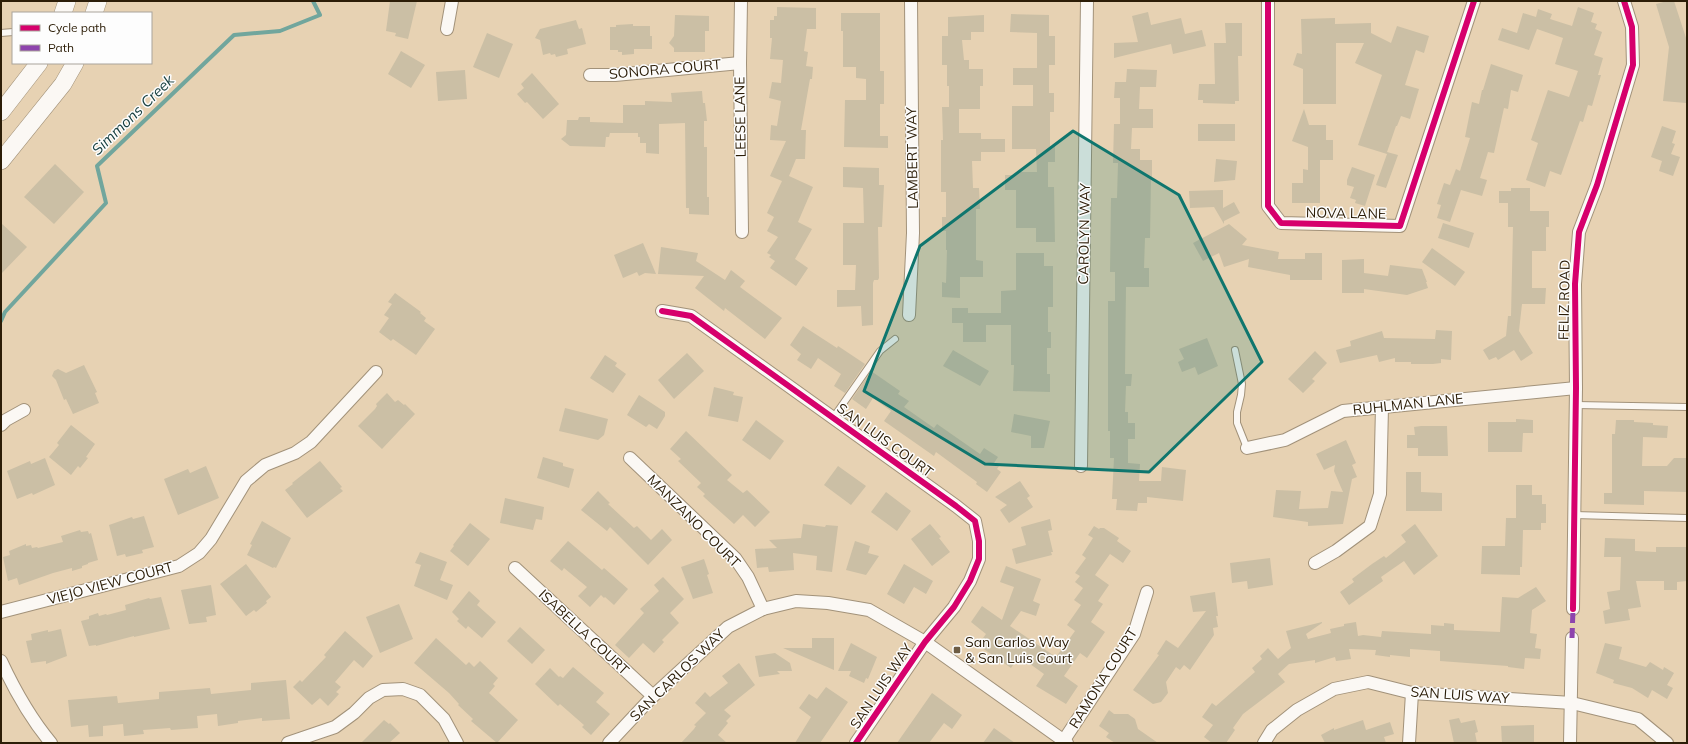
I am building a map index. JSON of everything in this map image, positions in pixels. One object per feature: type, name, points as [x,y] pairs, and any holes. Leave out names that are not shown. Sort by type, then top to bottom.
[{"type":"main road","points":[[63,12],[67,1]]},
{"type":"main road","points":[[94,12],[98,1]]},
{"type":"main road","points":[[1,112],[38,64]]},
{"type":"main road","points":[[1,161],[63,84],[74,64]]},
{"type":"street","points":[[447,29],[452,1]]},
{"type":"street","name":"LEESE LANE","points":[[741,1],[740,63],[742,232]]},
{"type":"street","name":"LAMBERT WAY","points":[[909,315],[913,233],[911,1]]},
{"type":"street","name":"CAROLYN WAY","points":[[1080,466],[1087,1]]},
{"type":"street","name":"NOVA LANE","points":[[1268,1],[1268,206],[1281,223],[1400,226],[1474,1]]},
{"type":"street","name":"FELIZ ROAD","points":[[1573,610],[1576,405],[1575,284],[1579,232],[1597,185],[1632,65],[1632,27],[1624,1]]},
{"type":"street","name":"SONORA COURT","points":[[590,75],[614,75],[740,63]]},
{"type":"street","name":"SAN LUIS COURT","points":[[662,311],[691,316],[950,501],[975,521],[979,541],[979,559],[970,581],[954,607],[925,642]]},
{"type":"street","name":"VIEJO VIEW COURT","points":[[1,612],[179,566],[199,553],[211,539],[246,481],[265,465],[295,453],[311,442],[376,372]]},
{"type":"street","name":"RUHLMAN LANE","points":[[1246,448],[1285,440],[1343,411],[1576,388]]},
{"type":"street","points":[[1315,563],[1336,551],[1370,526],[1380,494],[1382,407]]},
{"type":"street","points":[[1,425],[6,420],[24,410]]},
{"type":"street","name":"MANZANO COURT","points":[[630,458],[735,558],[748,577],[762,609]]},
{"type":"street","name":"ISABELLA COURT","points":[[515,568],[653,696]]},
{"type":"street","name":"RAMONA COURT","points":[[1064,742],[1134,634],[1147,592]]},
{"type":"street","name":"SAN CARLOS WAY","points":[[609,743],[653,696],[728,627],[762,609],[796,601],[828,603],[869,610],[925,642],[1064,742]]},
{"type":"street","points":[[1570,743],[1572,703],[1572,638]]},
{"type":"street","name":"SAN LUIS WAY","points":[[856,743],[925,642]]},
{"type":"street","points":[[1,661],[14,689],[36,725],[51,743]]},
{"type":"street","name":"SAN LUIS WAY","points":[[1264,743],[1272,730],[1297,710],[1334,689],[1368,682],[1412,693],[1572,703],[1638,720],[1667,743]]},
{"type":"street","points":[[288,743],[335,727],[354,713],[369,698],[383,690],[403,689],[420,695],[444,719],[457,743]]},
{"type":"street","points":[[1409,743],[1412,693]]},
{"type":"lane","points":[[1,34],[12,32]]},
{"type":"lane","points":[[833,418],[880,351],[895,339]]},
{"type":"lane","points":[[1235,350],[1242,384],[1237,412],[1237,423],[1246,448]]},
{"type":"lane","points":[[1576,405],[1687,407]]},
{"type":"lane","points":[[1574,515],[1687,518]]},
{"type":"highlighted area","points":[[1073,131],[1179,195],[1262,362],[1149,472],[985,464],[864,391],[920,246]]},
{"type":"building","points":[[390,1],[417,1],[408,39],[395,36],[396,33],[386,31]]},
{"type":"building","points":[[1674,1],[1687,41],[1686,103],[1663,101],[1669,47],[1656,4]]},
{"type":"building","points":[[777,7],[816,8],[816,29],[807,29],[804,51],[808,52],[806,66],[813,67],[812,79],[810,79],[801,130],[806,130],[805,159],[796,159],[789,176],[813,187],[798,222],[812,229],[795,259],[808,268],[796,286],[770,268],[775,261],[769,257],[771,255],[767,253],[778,237],[767,231],[774,217],[767,213],[782,181],[770,176],[786,141],[770,140],[771,125],[777,126],[781,101],[769,98],[772,82],[781,83],[783,60],[770,59],[772,38],[770,38],[770,20],[774,20],[774,16],[777,16]]},
{"type":"building","points":[[1578,7],[1594,13],[1591,22],[1597,24],[1595,29],[1602,32],[1594,55],[1603,58],[1598,75],[1601,75],[1592,106],[1588,105],[1583,122],[1580,121],[1561,175],[1550,171],[1545,187],[1526,180],[1538,143],[1531,140],[1548,90],[1569,97],[1578,71],[1555,64],[1563,38],[1537,29],[1529,50],[1498,40],[1502,28],[1517,33],[1523,13],[1536,17],[1538,9],[1552,14],[1550,19],[1572,26]]},
{"type":"building","points":[[1148,12],[1151,25],[1181,18],[1185,34],[1202,30],[1206,46],[1173,54],[1171,44],[1114,58],[1114,43],[1138,42],[1132,16]]},
{"type":"building","points":[[841,13],[880,13],[880,71],[884,71],[884,104],[880,104],[880,136],[888,136],[888,148],[844,147],[845,100],[866,100],[866,79],[856,78],[856,67],[843,67],[843,31],[841,31]]},
{"type":"building","points":[[1011,14],[1049,15],[1049,36],[1055,36],[1055,65],[1049,65],[1049,93],[1054,93],[1054,112],[1050,112],[1050,146],[1055,146],[1055,162],[1048,162],[1048,187],[1054,187],[1055,242],[1036,242],[1036,228],[1016,228],[1016,190],[1005,190],[1005,175],[1017,175],[1017,172],[1037,172],[1036,149],[1012,149],[1012,106],[1033,106],[1033,85],[1013,85],[1013,68],[1037,68],[1037,33],[1010,32]]},
{"type":"building","points":[[675,15],[709,16],[709,31],[705,31],[705,52],[674,52],[674,48],[669,43],[674,36]]},
{"type":"building","points":[[984,15],[984,32],[971,32],[971,40],[962,40],[964,60],[969,60],[969,69],[983,69],[983,86],[980,86],[980,109],[959,109],[959,133],[981,133],[981,139],[1005,139],[1005,152],[981,152],[981,161],[972,161],[973,188],[979,188],[980,209],[976,209],[976,260],[983,261],[983,277],[960,277],[960,298],[942,297],[942,282],[946,283],[947,250],[946,231],[942,231],[942,217],[946,217],[946,192],[941,192],[941,140],[943,140],[942,107],[949,107],[949,86],[947,86],[947,65],[942,65],[942,36],[948,36],[948,17]]},
{"type":"building","points":[[1335,18],[1335,24],[1371,23],[1371,33],[1391,43],[1397,26],[1429,36],[1424,53],[1416,50],[1405,85],[1419,89],[1410,119],[1401,116],[1387,152],[1398,155],[1386,188],[1376,185],[1387,154],[1358,145],[1382,75],[1355,63],[1364,43],[1336,43],[1336,104],[1303,104],[1303,69],[1293,65],[1297,53],[1302,54],[1301,19]]},
{"type":"building","points":[[576,20],[579,29],[582,28],[586,44],[567,49],[568,54],[556,57],[555,54],[551,55],[550,53],[543,55],[540,40],[535,38],[540,29]]},
{"type":"building","points":[[1225,23],[1242,23],[1242,56],[1238,56],[1239,101],[1235,101],[1235,104],[1203,103],[1203,100],[1198,100],[1199,84],[1215,84],[1214,43],[1226,43]]},
{"type":"building","points":[[633,24],[633,26],[650,26],[652,49],[634,49],[634,54],[622,55],[622,52],[618,52],[618,50],[610,50],[610,27],[616,27],[616,25]]},
{"type":"building","points":[[487,33],[513,44],[499,78],[473,67]]},
{"type":"building","points":[[401,51],[425,65],[411,88],[388,74]]},
{"type":"building","points":[[1491,64],[1523,75],[1518,92],[1511,90],[1508,109],[1504,108],[1494,153],[1488,152],[1480,178],[1487,180],[1482,196],[1461,190],[1450,222],[1437,218],[1441,205],[1437,204],[1444,183],[1450,185],[1456,169],[1460,171],[1470,138],[1465,137],[1472,102],[1479,104]]},
{"type":"building","points":[[1127,69],[1157,70],[1156,87],[1140,87],[1139,109],[1153,109],[1153,128],[1132,128],[1131,149],[1140,149],[1140,160],[1152,160],[1152,179],[1150,238],[1145,238],[1144,268],[1149,268],[1149,287],[1126,287],[1125,374],[1132,374],[1131,386],[1126,386],[1125,412],[1128,412],[1128,423],[1135,423],[1135,439],[1128,439],[1128,463],[1140,464],[1139,481],[1161,481],[1162,467],[1186,470],[1183,501],[1147,497],[1147,503],[1138,503],[1137,511],[1116,510],[1117,499],[1112,499],[1114,458],[1110,458],[1110,431],[1108,431],[1108,301],[1115,301],[1115,272],[1110,272],[1111,198],[1117,198],[1118,163],[1113,163],[1114,124],[1120,124],[1120,98],[1114,98],[1115,82],[1126,82]]},
{"type":"building","points":[[465,70],[467,99],[438,101],[436,72]]},
{"type":"building","points":[[532,73],[559,104],[543,119],[517,94],[524,88],[521,84]]},
{"type":"building","points":[[702,91],[707,121],[704,121],[704,147],[707,147],[707,197],[709,197],[709,215],[689,214],[689,208],[686,208],[685,123],[659,124],[659,154],[646,153],[646,143],[640,143],[638,133],[610,133],[609,137],[606,137],[605,147],[570,146],[561,139],[566,135],[567,120],[578,120],[579,117],[590,117],[590,122],[623,123],[623,105],[645,105],[645,101],[672,102],[671,93]]},
{"type":"building","points":[[1304,109],[1309,125],[1326,125],[1326,140],[1333,140],[1333,160],[1320,160],[1320,203],[1292,203],[1292,183],[1303,183],[1303,169],[1308,170],[1308,147],[1292,141]]},
{"type":"building","points":[[1198,124],[1235,124],[1235,141],[1198,141]]},
{"type":"building","points":[[1662,126],[1676,131],[1672,143],[1675,144],[1671,154],[1680,157],[1673,176],[1659,171],[1662,161],[1651,157]]},
{"type":"building","points":[[1216,159],[1237,161],[1235,180],[1214,182]]},
{"type":"building","points":[[55,164],[84,192],[54,224],[24,197]]},
{"type":"building","points":[[843,167],[879,168],[879,185],[884,185],[882,227],[878,227],[879,278],[878,280],[874,280],[873,283],[873,325],[862,326],[861,306],[837,307],[837,290],[855,290],[856,265],[843,265],[843,223],[864,223],[863,188],[843,187]]},
{"type":"building","points":[[1352,167],[1375,175],[1365,206],[1355,203],[1356,200],[1350,198],[1354,187],[1347,185],[1347,180]]},
{"type":"building","points":[[1511,188],[1530,188],[1530,211],[1549,211],[1549,227],[1546,227],[1546,251],[1532,251],[1532,288],[1546,288],[1545,304],[1522,304],[1519,331],[1533,353],[1521,361],[1514,350],[1498,360],[1496,357],[1489,360],[1483,350],[1506,336],[1508,316],[1511,316],[1513,227],[1508,227],[1508,203],[1499,203],[1499,191],[1511,191]]},
{"type":"building","points":[[1223,190],[1223,208],[1234,202],[1240,213],[1224,221],[1224,224],[1214,207],[1190,208],[1189,191]]},
{"type":"building","points":[[1,223],[27,247],[1,274]]},
{"type":"building","points":[[1443,223],[1474,233],[1469,248],[1438,238]]},
{"type":"building","points":[[1229,224],[1247,239],[1242,245],[1279,252],[1278,259],[1305,259],[1305,253],[1322,253],[1322,280],[1290,280],[1290,275],[1248,267],[1249,259],[1224,267],[1219,253],[1203,261],[1193,243]]},
{"type":"building","points":[[643,243],[656,274],[645,273],[639,276],[637,272],[623,278],[614,255]]},
{"type":"building","points":[[661,247],[698,253],[696,261],[725,280],[731,270],[745,281],[740,287],[782,318],[765,339],[725,308],[724,311],[695,288],[704,276],[658,274]]},
{"type":"building","points":[[1432,248],[1465,272],[1455,286],[1422,262]]},
{"type":"building","points":[[1016,253],[1044,253],[1044,266],[1053,266],[1053,307],[1048,307],[1048,332],[1051,332],[1051,348],[1047,348],[1047,374],[1050,374],[1050,392],[1013,391],[1014,365],[1011,365],[1011,325],[986,325],[986,342],[963,342],[963,323],[952,323],[952,308],[968,308],[968,313],[1001,313],[1001,291],[1016,290]]},
{"type":"building","points":[[1364,259],[1364,273],[1388,276],[1390,265],[1422,269],[1428,288],[1407,295],[1364,289],[1364,293],[1342,293],[1342,260]]},
{"type":"building","points":[[395,293],[421,312],[420,313],[426,318],[424,321],[435,329],[416,355],[393,339],[391,341],[379,332],[389,318],[384,315],[392,304],[388,302]]},
{"type":"building","points":[[803,326],[837,348],[838,346],[865,364],[845,393],[834,386],[841,374],[818,358],[811,369],[797,360],[801,354],[790,345]]},
{"type":"building","points":[[1436,330],[1452,331],[1451,360],[1441,359],[1441,363],[1433,364],[1411,364],[1411,362],[1395,362],[1395,358],[1379,362],[1377,355],[1340,363],[1336,350],[1351,346],[1350,341],[1382,331],[1384,338],[1435,339]]},
{"type":"building","points":[[1207,338],[1218,366],[1198,375],[1195,367],[1182,372],[1178,362],[1184,359],[1179,349]]},
{"type":"building","points":[[953,350],[989,371],[980,386],[943,366]]},
{"type":"building","points":[[1315,351],[1327,363],[1312,379],[1315,381],[1303,393],[1288,379]]},
{"type":"building","points":[[687,353],[704,371],[674,399],[658,380]]},
{"type":"building","points":[[605,355],[617,363],[615,366],[626,374],[613,393],[590,378]]},
{"type":"building","points":[[84,365],[97,392],[95,393],[99,403],[73,414],[66,399],[64,400],[56,380],[52,376],[54,371],[58,369],[66,373]]},
{"type":"building","points":[[871,371],[900,391],[898,394],[909,401],[904,407],[934,428],[937,424],[980,454],[984,448],[998,457],[994,463],[999,466],[997,469],[1001,472],[987,492],[976,484],[977,482],[936,452],[934,456],[884,421],[891,411],[873,398],[866,409],[852,399]]},
{"type":"building","points":[[714,387],[734,392],[733,395],[743,397],[738,422],[708,416]]},
{"type":"building","points":[[387,393],[395,402],[398,400],[404,405],[405,404],[415,414],[382,449],[358,426],[375,409],[377,406],[376,404]]},
{"type":"building","points":[[639,395],[665,412],[665,416],[657,429],[649,424],[646,427],[627,415]]},
{"type":"building","points":[[565,408],[608,419],[604,435],[598,440],[559,431]]},
{"type":"building","points":[[1014,414],[1050,421],[1044,448],[1031,448],[1031,436],[1011,432]]},
{"type":"building","points":[[1516,419],[1533,420],[1533,433],[1523,433],[1522,452],[1488,452],[1488,422],[1516,422]]},
{"type":"building","points":[[756,420],[784,441],[770,460],[742,440]]},
{"type":"building","points":[[1616,420],[1634,420],[1634,422],[1653,423],[1653,425],[1668,426],[1667,438],[1643,437],[1642,466],[1667,466],[1674,458],[1687,458],[1687,492],[1644,491],[1644,505],[1604,504],[1604,493],[1612,493],[1612,434],[1615,434]]},
{"type":"building","points":[[71,425],[95,444],[86,457],[88,458],[80,468],[78,466],[71,475],[49,457],[59,445],[57,443]]},
{"type":"building","points":[[1447,426],[1448,456],[1418,456],[1418,448],[1407,448],[1407,435],[1415,435],[1414,427]]},
{"type":"building","points":[[686,431],[732,475],[727,480],[743,493],[747,490],[770,512],[755,527],[743,515],[734,524],[703,496],[705,494],[697,487],[701,483],[678,461],[681,459],[670,449]]},
{"type":"building","points":[[1346,440],[1356,463],[1352,465],[1357,477],[1352,479],[1343,524],[1308,526],[1308,522],[1273,517],[1276,490],[1301,491],[1299,509],[1328,508],[1331,491],[1343,492],[1334,471],[1335,465],[1324,470],[1316,454]]},
{"type":"building","points":[[543,457],[563,463],[563,466],[574,469],[569,488],[537,478]]},
{"type":"building","points":[[45,458],[55,485],[33,495],[32,493],[17,499],[7,471],[30,461],[31,464]]},
{"type":"building","points":[[320,461],[342,487],[340,488],[343,491],[307,518],[285,490]]},
{"type":"building","points":[[206,466],[219,498],[178,515],[164,479],[188,469],[190,473]]},
{"type":"building","points":[[838,466],[866,486],[851,505],[824,485]]},
{"type":"building","points":[[1406,472],[1421,472],[1421,492],[1442,493],[1442,511],[1406,511]]},
{"type":"building","points":[[1020,481],[1030,496],[1027,498],[1033,507],[1009,523],[1000,510],[1007,505],[995,497]]},
{"type":"building","points":[[1516,485],[1532,485],[1532,495],[1542,495],[1542,504],[1546,504],[1546,523],[1541,523],[1541,530],[1523,530],[1522,567],[1520,567],[1520,575],[1481,574],[1482,546],[1505,546],[1506,518],[1516,518]]},
{"type":"building","points":[[598,491],[610,503],[608,504],[634,528],[637,526],[651,540],[662,529],[672,540],[648,565],[610,527],[607,531],[581,510]]},
{"type":"building","points":[[886,492],[911,511],[897,531],[871,512]]},
{"type":"building","points":[[505,498],[544,507],[542,520],[536,519],[533,530],[500,523]]},
{"type":"building","points":[[144,516],[154,547],[142,550],[143,553],[126,557],[125,554],[117,556],[109,525],[132,517],[133,519]]},
{"type":"building","points":[[1050,519],[1052,530],[1048,531],[1053,552],[1051,552],[1052,555],[1016,564],[1012,549],[1026,545],[1021,527]]},
{"type":"building","points":[[262,521],[291,538],[276,568],[273,568],[247,555],[252,545],[250,544]]},
{"type":"building","points":[[470,523],[490,539],[468,566],[450,551]]},
{"type":"building","points":[[803,524],[825,527],[826,525],[838,526],[832,572],[816,570],[817,556],[793,553],[794,570],[769,572],[768,567],[757,568],[755,549],[777,548],[769,540],[801,538]]},
{"type":"building","points":[[930,524],[941,537],[939,538],[950,552],[932,566],[911,539]]},
{"type":"building","points":[[1415,524],[1438,556],[1414,575],[1404,561],[1381,577],[1383,581],[1349,605],[1340,592],[1354,582],[1352,579],[1384,556],[1386,558],[1406,542],[1401,535]]},
{"type":"building","points":[[1094,526],[1099,529],[1104,528],[1119,538],[1117,541],[1131,551],[1123,563],[1110,554],[1095,575],[1109,585],[1098,601],[1103,604],[1091,622],[1105,632],[1087,658],[1080,653],[1064,676],[1078,686],[1066,704],[1036,686],[1044,674],[1019,656],[1011,668],[978,645],[986,634],[971,622],[982,606],[1002,620],[1014,587],[1000,582],[1006,566],[1041,579],[1033,601],[1040,604],[1036,616],[1021,611],[1010,626],[1056,657],[1075,631],[1067,625],[1081,605],[1074,600],[1083,588],[1075,582],[1080,576],[1075,573],[1086,558],[1082,555],[1093,538],[1088,535]]},
{"type":"building","points":[[80,530],[81,532],[88,531],[89,534],[91,533],[98,560],[82,566],[82,568],[72,571],[72,568],[53,573],[19,585],[17,578],[8,581],[3,557],[10,555],[9,551],[26,544],[26,546],[31,545],[32,548],[38,548],[63,542],[61,536]]},
{"type":"building","points":[[1605,538],[1635,539],[1635,551],[1656,552],[1656,547],[1687,547],[1687,581],[1677,582],[1677,590],[1664,590],[1664,581],[1636,581],[1641,607],[1628,609],[1630,620],[1605,624],[1603,611],[1610,609],[1607,592],[1620,590],[1621,557],[1604,557]]},
{"type":"building","points":[[568,541],[602,570],[604,568],[628,589],[614,605],[601,595],[590,607],[578,596],[587,587],[564,568],[562,571],[550,561]]},
{"type":"building","points":[[855,541],[870,546],[868,553],[879,556],[866,575],[846,570]]},
{"type":"building","points":[[420,552],[447,562],[440,580],[453,585],[447,600],[414,586],[421,565],[415,563]]},
{"type":"building","points":[[1270,558],[1273,585],[1248,589],[1247,581],[1232,583],[1230,563]]},
{"type":"building","points":[[704,559],[713,593],[693,599],[681,567]]},
{"type":"building","points":[[246,564],[271,597],[266,601],[267,603],[256,612],[254,610],[246,616],[220,584]]},
{"type":"building","points":[[904,564],[933,581],[926,594],[914,587],[904,604],[887,594]]},
{"type":"building","points":[[663,577],[684,599],[670,613],[679,623],[662,640],[664,642],[654,653],[643,643],[629,658],[615,645],[644,613],[640,609],[659,591],[654,585]]},
{"type":"building","points":[[211,585],[216,615],[206,617],[207,622],[189,624],[181,590]]},
{"type":"building","points":[[1536,587],[1546,601],[1532,610],[1530,633],[1537,634],[1535,648],[1541,649],[1540,659],[1525,658],[1524,669],[1508,666],[1440,661],[1440,651],[1410,649],[1410,657],[1390,655],[1390,657],[1375,655],[1376,650],[1349,649],[1351,659],[1336,661],[1335,657],[1315,663],[1315,660],[1289,664],[1278,674],[1285,682],[1243,714],[1233,728],[1235,730],[1226,743],[1212,743],[1204,737],[1213,725],[1202,717],[1212,703],[1216,706],[1255,672],[1252,668],[1262,659],[1260,656],[1268,648],[1278,659],[1291,648],[1286,631],[1322,622],[1306,634],[1308,639],[1331,633],[1330,629],[1344,626],[1344,624],[1356,622],[1358,636],[1363,635],[1381,637],[1382,631],[1431,634],[1431,625],[1444,626],[1444,623],[1454,624],[1454,630],[1500,632],[1502,597],[1518,598]]},
{"type":"building","points":[[469,591],[480,601],[477,605],[496,622],[482,638],[468,626],[466,629],[457,621],[459,619],[452,612]]},
{"type":"building","points":[[1215,592],[1218,627],[1213,628],[1214,635],[1190,670],[1184,665],[1180,670],[1176,667],[1166,682],[1168,693],[1161,702],[1153,704],[1133,690],[1159,655],[1157,654],[1166,640],[1178,648],[1206,611],[1193,612],[1190,596]]},
{"type":"building","points":[[161,597],[170,629],[134,636],[96,646],[89,646],[81,621],[89,619],[89,616],[98,613],[99,616],[107,615],[126,610],[125,605],[149,598]]},
{"type":"building","points":[[399,604],[413,639],[380,653],[366,617]]},
{"type":"building","points":[[520,627],[545,650],[532,664],[507,641]]},
{"type":"building","points":[[61,629],[67,656],[46,664],[46,661],[31,663],[26,641],[32,640],[31,634]]},
{"type":"building","points":[[345,631],[373,656],[363,668],[354,660],[335,682],[341,687],[336,692],[339,694],[328,706],[320,698],[312,705],[293,687],[300,680],[302,682],[326,657],[324,655]]},
{"type":"building","points":[[436,638],[466,665],[469,662],[474,667],[480,661],[498,678],[493,684],[495,686],[489,693],[518,720],[497,743],[471,721],[473,719],[458,705],[459,704],[449,693],[414,663]]},
{"type":"building","points":[[812,638],[834,638],[834,670],[783,648],[812,648]]},
{"type":"building","points":[[851,643],[877,657],[868,679],[866,678],[864,683],[849,676],[851,671],[838,671]]},
{"type":"building","points":[[1605,643],[1622,647],[1619,659],[1646,667],[1650,662],[1663,670],[1664,667],[1674,673],[1667,685],[1673,688],[1667,699],[1652,690],[1648,698],[1632,688],[1613,683],[1614,680],[1596,673]]},
{"type":"building","points":[[775,653],[790,663],[792,671],[777,671],[780,674],[759,677],[755,656]]},
{"type":"building","points":[[739,663],[755,685],[724,710],[731,716],[726,721],[728,723],[718,735],[727,743],[681,743],[694,729],[696,726],[694,725],[706,713],[695,703],[705,692],[710,697],[728,683],[722,676]]},
{"type":"building","points":[[573,667],[604,693],[596,702],[610,714],[591,735],[582,727],[584,725],[560,704],[558,706],[535,684],[550,668],[559,677],[560,676],[563,678]]},
{"type":"building","points":[[286,680],[290,719],[262,721],[262,718],[238,721],[238,723],[218,726],[217,714],[197,716],[198,728],[143,730],[144,734],[124,736],[123,724],[103,726],[103,736],[89,737],[88,725],[71,727],[68,700],[117,696],[118,703],[159,699],[159,692],[210,688],[211,694],[251,690],[251,683]]},
{"type":"building","points":[[826,687],[848,702],[820,743],[795,743],[811,717],[799,708],[809,694],[817,699]]},
{"type":"building","points":[[932,693],[962,715],[952,729],[944,723],[929,743],[897,743]]},
{"type":"building","points":[[1109,710],[1114,714],[1128,714],[1135,719],[1138,729],[1158,743],[1115,743],[1106,737],[1109,733],[1099,726]]},
{"type":"building","points":[[1459,718],[1461,723],[1475,720],[1478,732],[1475,733],[1477,743],[1454,743],[1449,720]]},
{"type":"building","points":[[384,720],[389,724],[390,723],[400,733],[389,743],[361,743]]},
{"type":"building","points":[[1363,720],[1366,730],[1390,722],[1394,734],[1384,737],[1386,743],[1325,743],[1321,735],[1334,728],[1334,730]]},
{"type":"building","points":[[1534,725],[1534,743],[1502,743],[1501,726]]},
{"type":"building","points":[[994,728],[1015,743],[983,743]]},
{"type":"waterway","name":"Simmons Creek","points":[[1,321],[5,312],[106,203],[97,166],[234,35],[280,31],[320,15],[313,1]]},
{"type":"marked path","points":[[1572,638],[1573,609]]},
{"type":"cycle path","points":[[1268,1],[1268,206],[1281,223],[1400,226],[1474,1]]},
{"type":"cycle path","points":[[1573,609],[1576,388],[1575,284],[1579,232],[1597,185],[1633,65],[1632,27],[1624,1]]},
{"type":"cycle path","points":[[662,311],[691,316],[975,521],[979,541],[979,559],[970,581],[954,607],[925,642],[856,743]]},
{"type":"place","name":"San Carlos Way & San Luis Court","points":[[957,650]]}]
